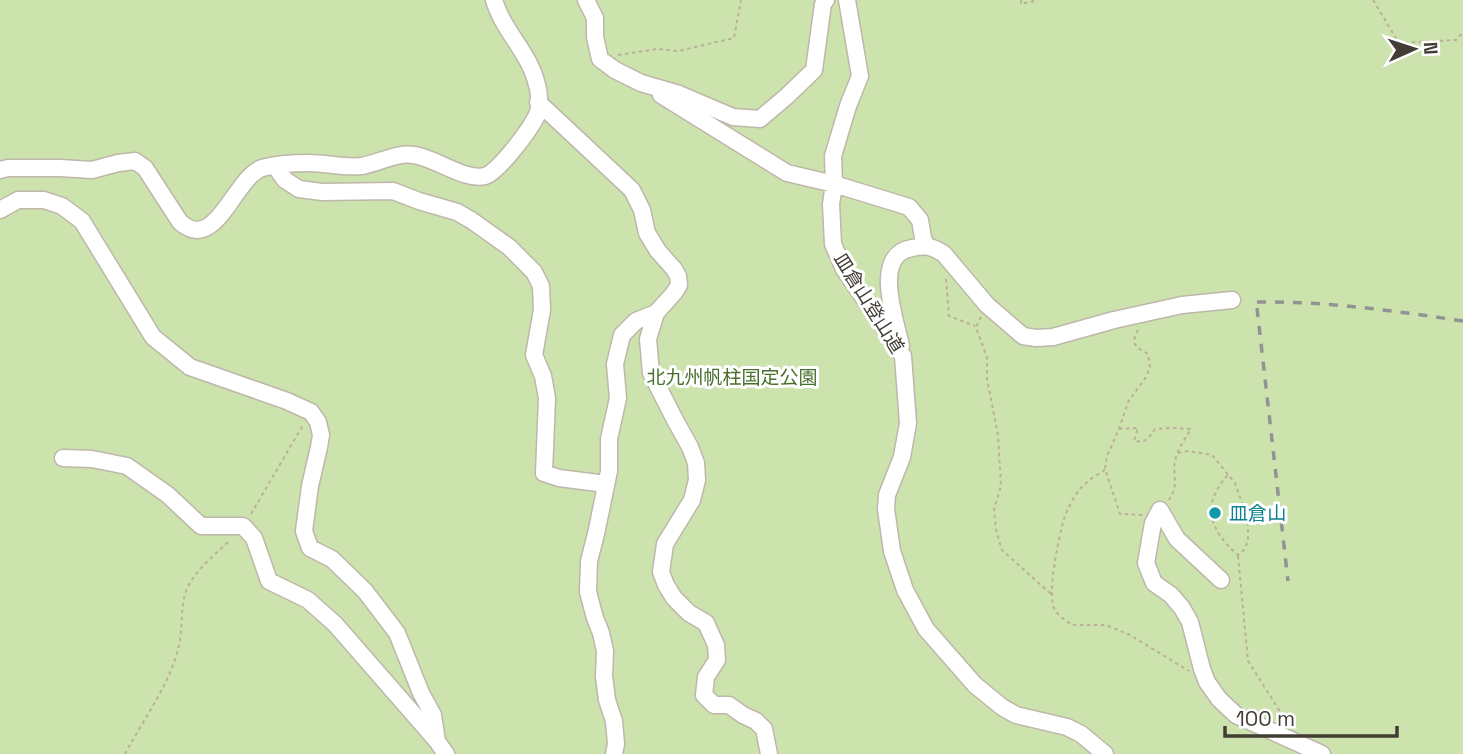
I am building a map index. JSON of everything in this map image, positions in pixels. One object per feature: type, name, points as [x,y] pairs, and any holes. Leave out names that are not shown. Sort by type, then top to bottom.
[{"type":"street","points":[[0,170],[92,170],[135,161],[145,168],[180,222],[187,228],[200,231],[211,225],[248,177],[257,170],[275,166],[311,163],[362,166],[412,154],[470,176],[486,176],[498,168],[525,135],[538,111],[538,87],[528,61],[498,14],[494,0]]},
{"type":"street","points":[[586,0],[595,18],[595,37],[600,59],[615,70],[641,83],[787,173],[909,207],[920,220],[926,245]]},
{"type":"street","points":[[641,83],[680,94],[733,117],[760,118],[814,70],[823,4],[826,0]]},
{"type":"street","name":"皿倉山登山道","points":[[847,0],[860,76],[833,156],[833,244],[844,269],[903,356],[908,423],[902,457],[887,495],[886,509],[892,551],[905,590],[926,629],[975,685],[1016,715],[1067,727],[1082,734],[1105,754]]},
{"type":"street","points":[[538,102],[632,190],[642,210],[647,233],[678,276],[679,285],[656,313],[648,339],[651,373],[690,447],[696,463],[697,480],[692,500],[665,544],[661,572],[674,598],[689,613],[706,623],[716,645],[717,660],[706,677],[705,695],[714,705],[729,705],[756,721],[764,730],[769,754]]},
{"type":"street","points":[[275,166],[285,180],[299,189],[322,192],[393,191],[457,212],[509,247],[534,272],[541,286],[542,310],[534,355],[543,376],[547,398],[544,473],[559,478],[606,484]]},
{"type":"street","points":[[0,210],[18,200],[44,200],[62,206],[82,221],[153,337],[190,367],[311,412],[318,422],[321,435],[303,531],[310,548],[332,559],[365,591],[397,633],[421,693],[433,715],[441,747]]},
{"type":"street","points":[[903,356],[888,277],[897,254],[905,249],[926,245],[944,254],[987,305],[1023,336],[1053,337],[1182,305],[1232,300]]},
{"type":"street","points":[[614,754],[614,720],[607,699],[604,676],[605,652],[588,593],[589,561],[609,471],[609,439],[618,398],[615,364],[622,335],[636,321],[656,313]]},
{"type":"street","points":[[64,458],[92,459],[127,466],[168,495],[201,526],[243,526],[254,538],[269,581],[308,600],[335,624],[441,747]]},
{"type":"street","points":[[1160,510],[1177,539],[1221,580]]},
{"type":"street","points":[[1160,510],[1153,523],[1146,563],[1154,583],[1171,595],[1190,622],[1202,669],[1219,699],[1236,715],[1322,754]]},
{"type":"path","points":[[600,59],[657,49],[678,51],[734,38],[741,0]]},
{"type":"path","points":[[1021,0],[1021,4],[1038,0]]},
{"type":"path","points":[[1373,0],[1399,43],[1456,40],[1463,32]]},
{"type":"path","points":[[946,279],[949,316],[976,327]]},
{"type":"path","points":[[987,305],[976,327],[987,358],[987,379],[998,435],[1001,486],[994,509],[996,530],[1002,551],[1052,594]]},
{"type":"path","points":[[1119,429],[1139,428],[1134,441],[1142,442],[1147,441],[1155,429],[1191,429],[1174,465],[1174,492],[1160,510],[1147,515],[1120,514],[1105,469],[1107,456],[1128,402],[1150,367],[1148,354],[1134,343],[1135,335],[1150,312]]},
{"type":"path","points":[[125,754],[159,697],[178,650],[186,587],[194,575],[243,526],[311,412]]},
{"type":"path","points":[[1177,454],[1188,451],[1212,455],[1235,483],[1248,524],[1248,541],[1238,555]]},
{"type":"path","points":[[1105,469],[1079,491],[1065,516],[1058,541],[1052,594],[1055,610],[1072,625],[1106,625],[1130,635],[1208,682]]},
{"type":"path","points":[[1228,475],[1219,484],[1211,511],[1218,534],[1238,555],[1248,662],[1283,715],[1298,744]]},
{"type":"green space","name":"北九州帆柱国定公園","points":[[0,0],[1463,0],[1463,754],[0,754]]},
{"type":"railway","points":[[1257,302],[1335,305],[1463,321]]},
{"type":"railway","points":[[1257,308],[1288,581]]},
{"type":"place","name":"皿倉山","points":[[1215,513]]}]
